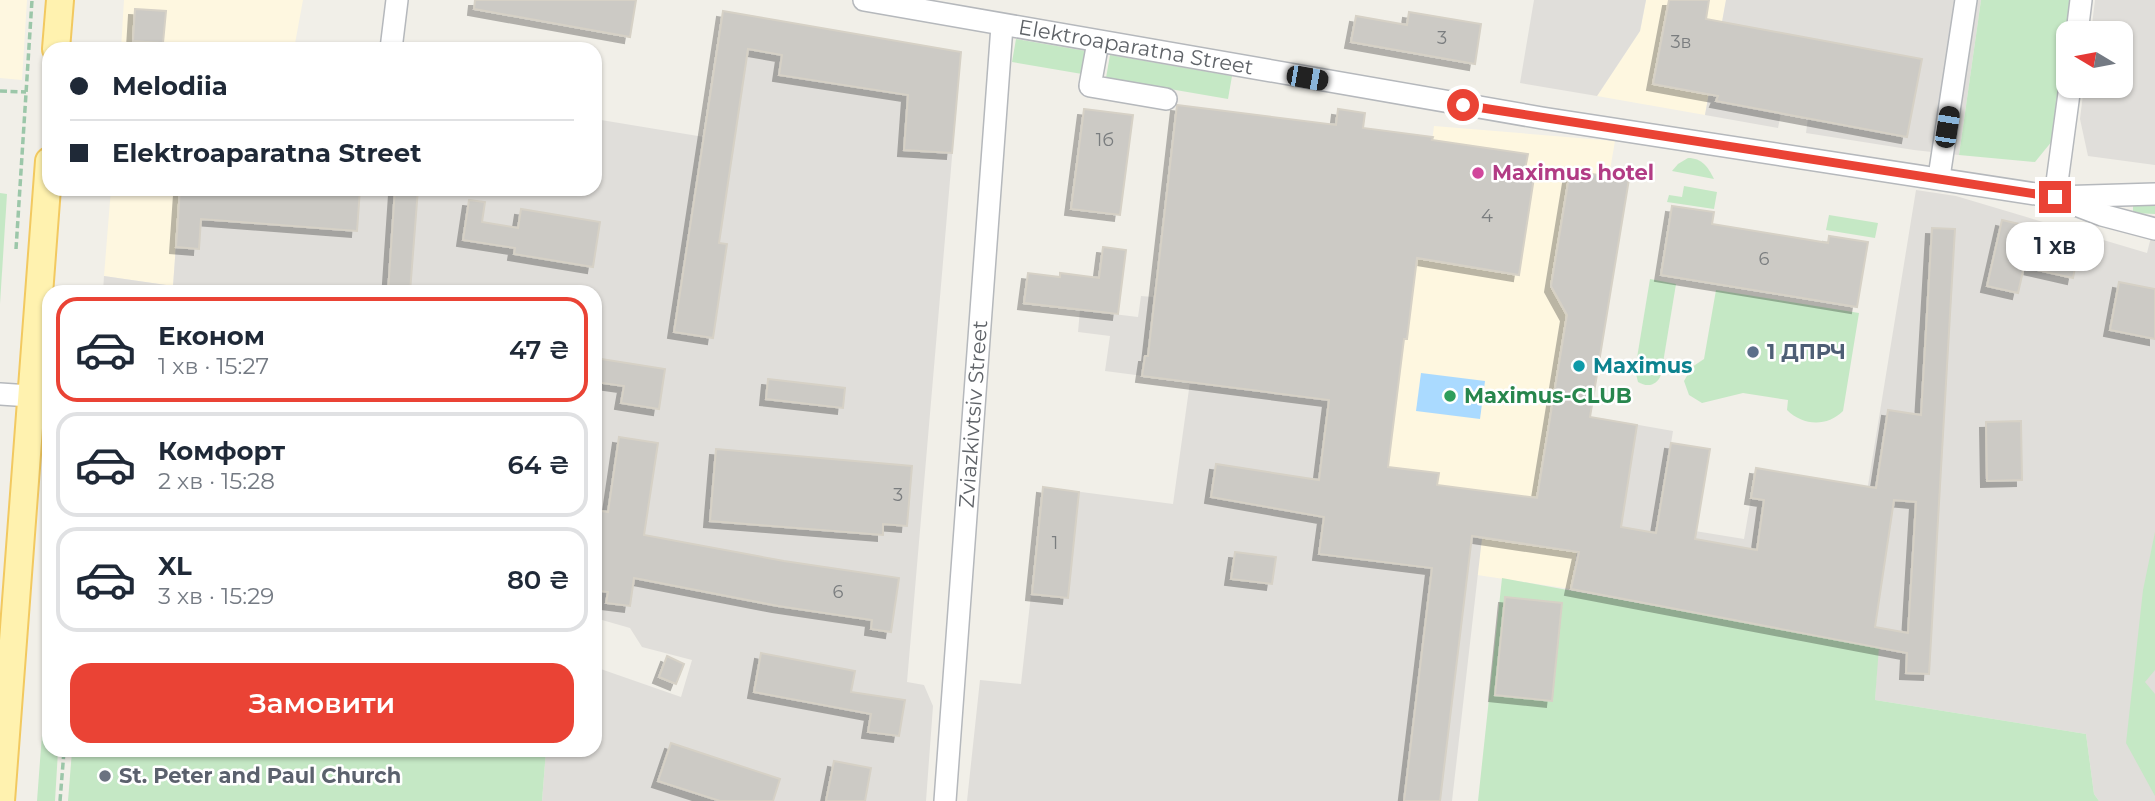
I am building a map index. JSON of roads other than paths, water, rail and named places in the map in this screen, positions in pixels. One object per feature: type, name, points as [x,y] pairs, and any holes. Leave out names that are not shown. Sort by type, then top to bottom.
[{"type":"main road","points":[[57,42],[60,0]]},
{"type":"main road","points":[[1,794],[46,196]]},
{"type":"street","points":[[392,42],[397,0]]},
{"type":"street","name":"Elektroaparatna Street","points":[[864,0],[1542,118],[1939,177],[2055,197],[2155,194]]},
{"type":"street","points":[[1939,177],[1966,0]]},
{"type":"street","points":[[2078,21],[2081,0]]},
{"type":"street","name":"Zviazkivtsiv Street","points":[[945,801],[1002,26]]},
{"type":"street","points":[[1098,42],[1090,86],[1166,99]]},
{"type":"street","points":[[2068,98],[2055,197],[2102,215],[2155,229]]},
{"type":"street","points":[[0,394],[30,396]]},
{"type":"water","name":"Maximus-CLUB","points":[[1421,373],[1485,381],[1480,419],[1416,411]]},
{"type":"place","name":"Maximus hotel","points":[[1478,173]]},
{"type":"place","name":"1 ДПРЧ","points":[[1753,352]]},
{"type":"place","name":"Maximus","points":[[1579,366]]},
{"type":"place","name":"Maximus-CLUB","points":[[1450,396]]},
{"type":"place","name":"St. Peter and Paul Church","points":[[105,776]]}]
